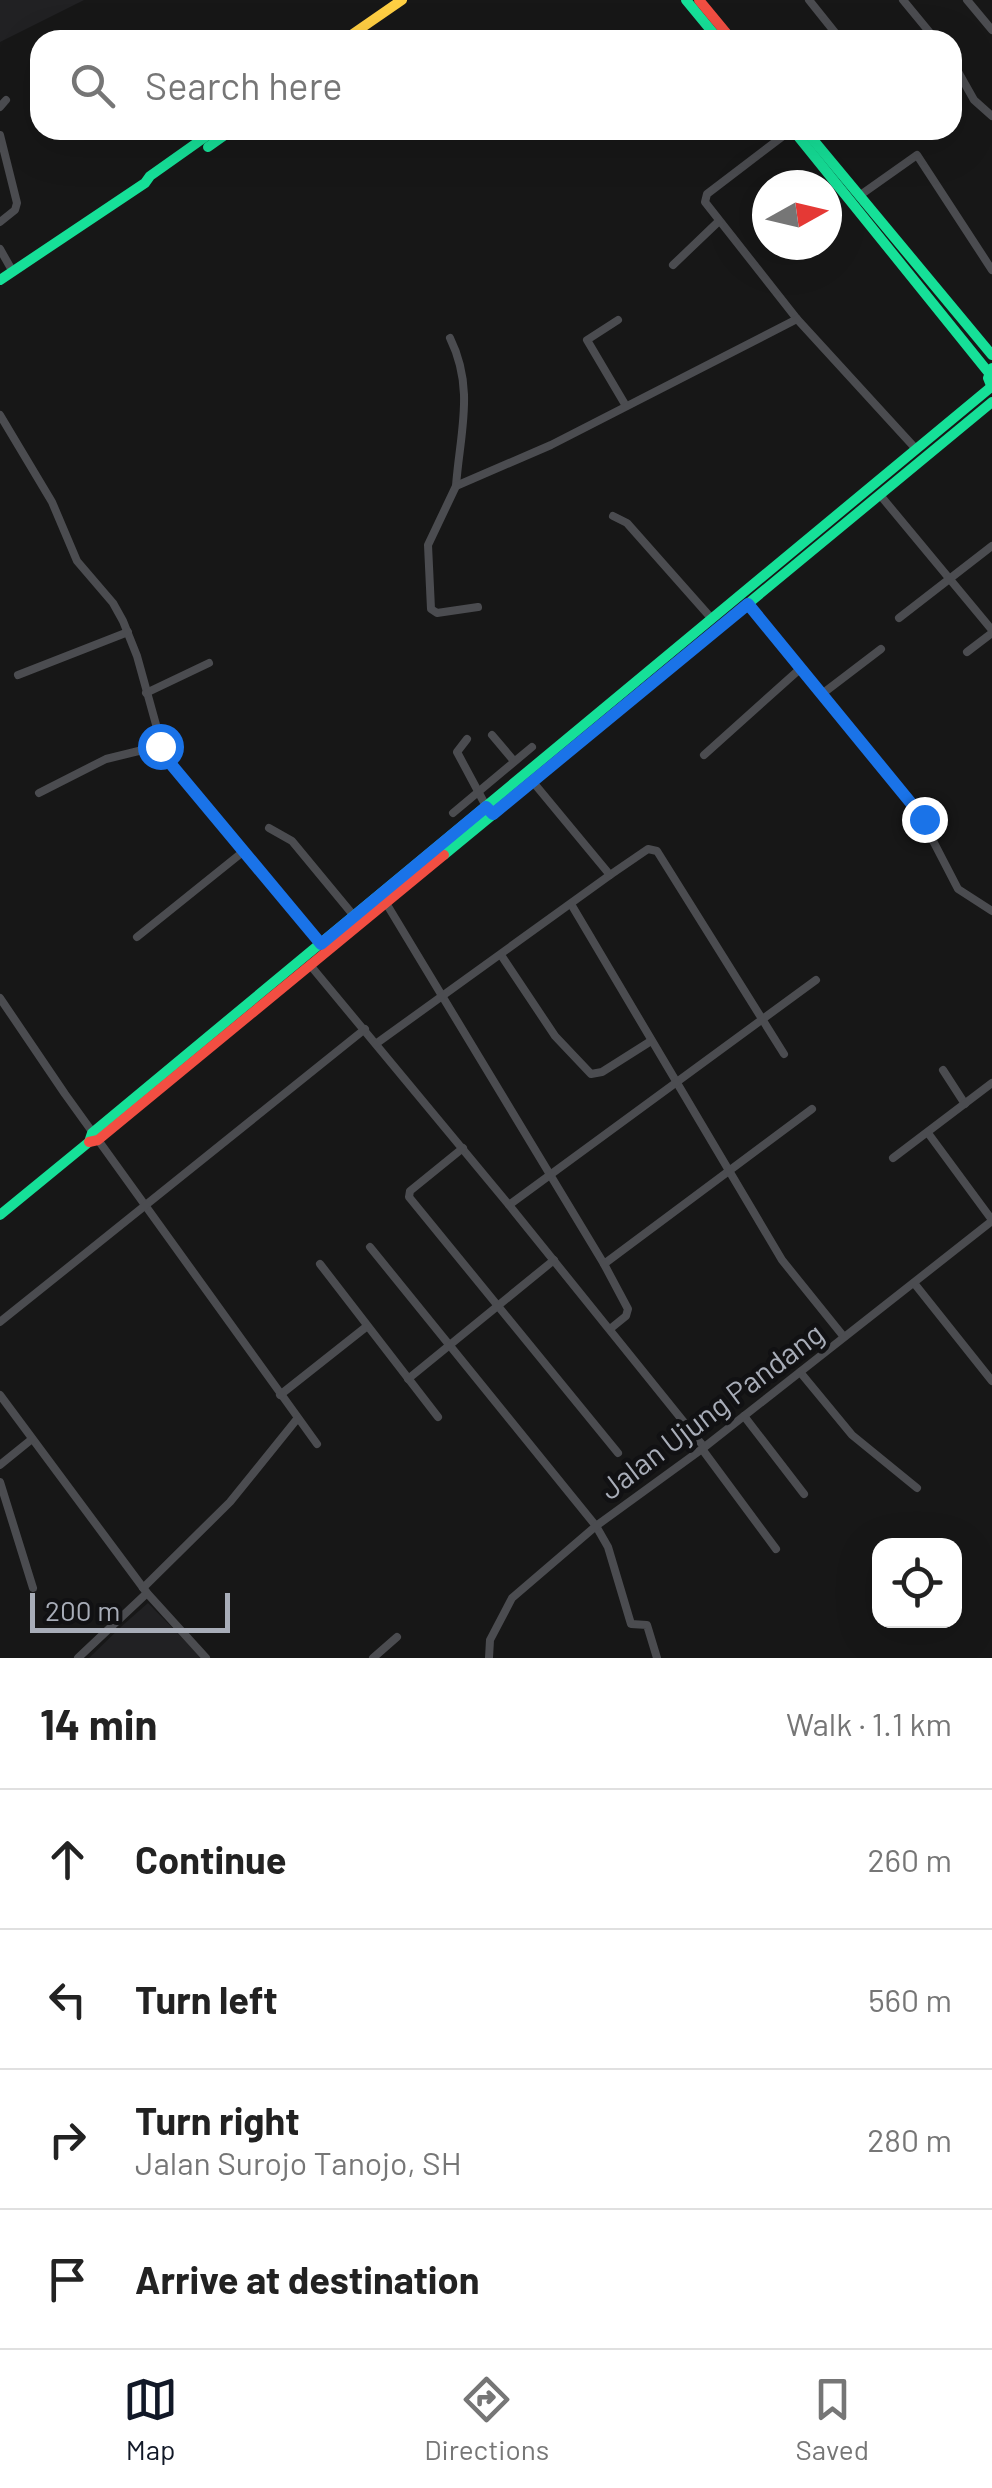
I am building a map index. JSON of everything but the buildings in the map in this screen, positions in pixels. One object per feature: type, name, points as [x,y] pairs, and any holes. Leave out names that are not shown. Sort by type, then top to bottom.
[{"type":"main road","points":[[358,30],[402,0]]},
{"type":"main road","points":[[372,30],[416,0]]},
{"type":"main road","points":[[686,0],[711,30]]},
{"type":"main road","points":[[699,0],[724,30]]},
{"type":"main road","points":[[145,183],[201,140]]},
{"type":"main road","points":[[0,280],[217,140]]},
{"type":"main road","points":[[801,140],[992,355]]},
{"type":"main road","points":[[93,1138],[310,966],[686,648],[748,604],[916,449],[991,388],[990,370],[860,196],[812,140]]},
{"type":"main road","points":[[0,1215],[354,916],[533,782],[686,648],[712,620],[830,528],[880,495],[992,402]]},
{"type":"street","points":[[808,0],[833,30]]},
{"type":"street","points":[[903,0],[928,30]]},
{"type":"street","points":[[967,0],[992,30]]},
{"type":"street","points":[[962,79],[974,100],[992,116]]},
{"type":"street","points":[[0,136],[17,203],[0,222]]},
{"type":"street","points":[[779,140],[706,195],[705,202],[797,319],[916,449]]},
{"type":"street","points":[[860,196],[916,156],[992,270]]},
{"type":"street","points":[[673,265],[719,220]]},
{"type":"street","points":[[0,250],[13,272]]},
{"type":"street","points":[[456,486],[551,445],[797,319]]},
{"type":"street","points":[[618,320],[587,340],[626,406]]},
{"type":"street","points":[[450,338],[462,364],[466,394],[456,486],[428,545],[431,609],[437,613],[478,606]]},
{"type":"street","points":[[0,415],[52,502],[78,561],[114,603],[128,632],[165,757],[321,944]]},
{"type":"street","points":[[880,495],[992,631],[967,652]]},
{"type":"street","points":[[613,516],[627,523],[712,620]]},
{"type":"street","points":[[899,618],[992,546]]},
{"type":"street","points":[[748,604],[920,813],[958,889],[992,911]]},
{"type":"street","points":[[18,675],[128,632]]},
{"type":"street","points":[[822,694],[881,649]]},
{"type":"street","points":[[146,693],[209,663]]},
{"type":"street","points":[[704,755],[801,668]]},
{"type":"street","points":[[492,735],[514,762]]},
{"type":"street","points":[[467,739],[457,752],[490,811]]},
{"type":"street","points":[[39,794],[106,758],[160,746]]},
{"type":"street","points":[[453,813],[532,747]]},
{"type":"street","points":[[533,782],[610,875]]},
{"type":"street","points":[[269,828],[292,842],[354,916]]},
{"type":"street","points":[[377,1044],[610,875],[654,848],[784,1054]]},
{"type":"street","points":[[138,937],[244,851]]},
{"type":"street","points":[[386,903],[628,1309],[626,1316],[610,1329]]},
{"type":"street","points":[[570,904],[787,1267],[844,1337]]},
{"type":"street","points":[[501,954],[552,1032],[591,1074],[602,1072],[652,1041]]},
{"type":"street","points":[[310,966],[610,1329],[776,1548]]},
{"type":"street","points":[[509,1204],[816,980]]},
{"type":"street","points":[[0,998],[93,1138],[317,1444]]},
{"type":"street","points":[[0,1322],[364,1029]]},
{"type":"street","points":[[943,1070],[964,1104]]},
{"type":"street","points":[[892,1158],[992,1083]]},
{"type":"street","points":[[604,1264],[812,1109]]},
{"type":"street","points":[[928,1132],[992,1220]]},
{"type":"street","points":[[463,1148],[408,1194],[618,1453]]},
{"type":"street","name":"Jalan Ujung Pandang","points":[[489,1658],[490,1640],[509,1601],[596,1526],[703,1448],[992,1220]]},
{"type":"street","points":[[370,1246],[596,1526],[608,1547],[630,1622],[633,1626],[648,1625],[657,1658]]},
{"type":"street","points":[[408,1379],[554,1260]]},
{"type":"street","points":[[320,1264],[438,1417]]},
{"type":"street","points":[[914,1283],[992,1381]]},
{"type":"street","points":[[280,1395],[366,1327]]},
{"type":"street","points":[[800,1372],[852,1435],[917,1488]]},
{"type":"street","points":[[0,1395],[145,1590],[206,1658]]},
{"type":"street","points":[[744,1416],[804,1494]]},
{"type":"street","points":[[78,1658],[235,1496],[298,1418]]},
{"type":"street","points":[[0,1465],[32,1439]]},
{"type":"street","points":[[0,1482],[33,1588]]},
{"type":"street","points":[[373,1658],[397,1637]]},
{"type":"shaded area","points":[[0,0],[84,0],[0,42]]},
{"type":"shaded area","points":[[148,1603],[202,1658],[89,1658],[123,1625]]},
{"type":"traffic: fast","points":[[686,0],[711,30]]},
{"type":"traffic: fast","points":[[0,280],[145,183],[201,140]]},
{"type":"traffic: fast","points":[[208,147],[218,140]]},
{"type":"traffic: fast","points":[[801,140],[989,373]]},
{"type":"traffic: fast","points":[[813,140],[992,355]]},
{"type":"traffic: fast","points":[[992,368],[988,378],[992,388]]},
{"type":"traffic: fast","points":[[0,1215],[89,1142],[92,1133],[991,387]]},
{"type":"traffic: fast","points":[[444,855],[992,402]]},
{"type":"traffic: slow","points":[[358,30],[402,0]]},
{"type":"traffic: jam","points":[[699,0],[724,30]]},
{"type":"traffic: jam","points":[[89,1142],[98,1140],[444,855]]},
{"type":"route","points":[[160,746],[165,757],[321,944],[486,807],[493,814],[748,604],[924,819]]}]
